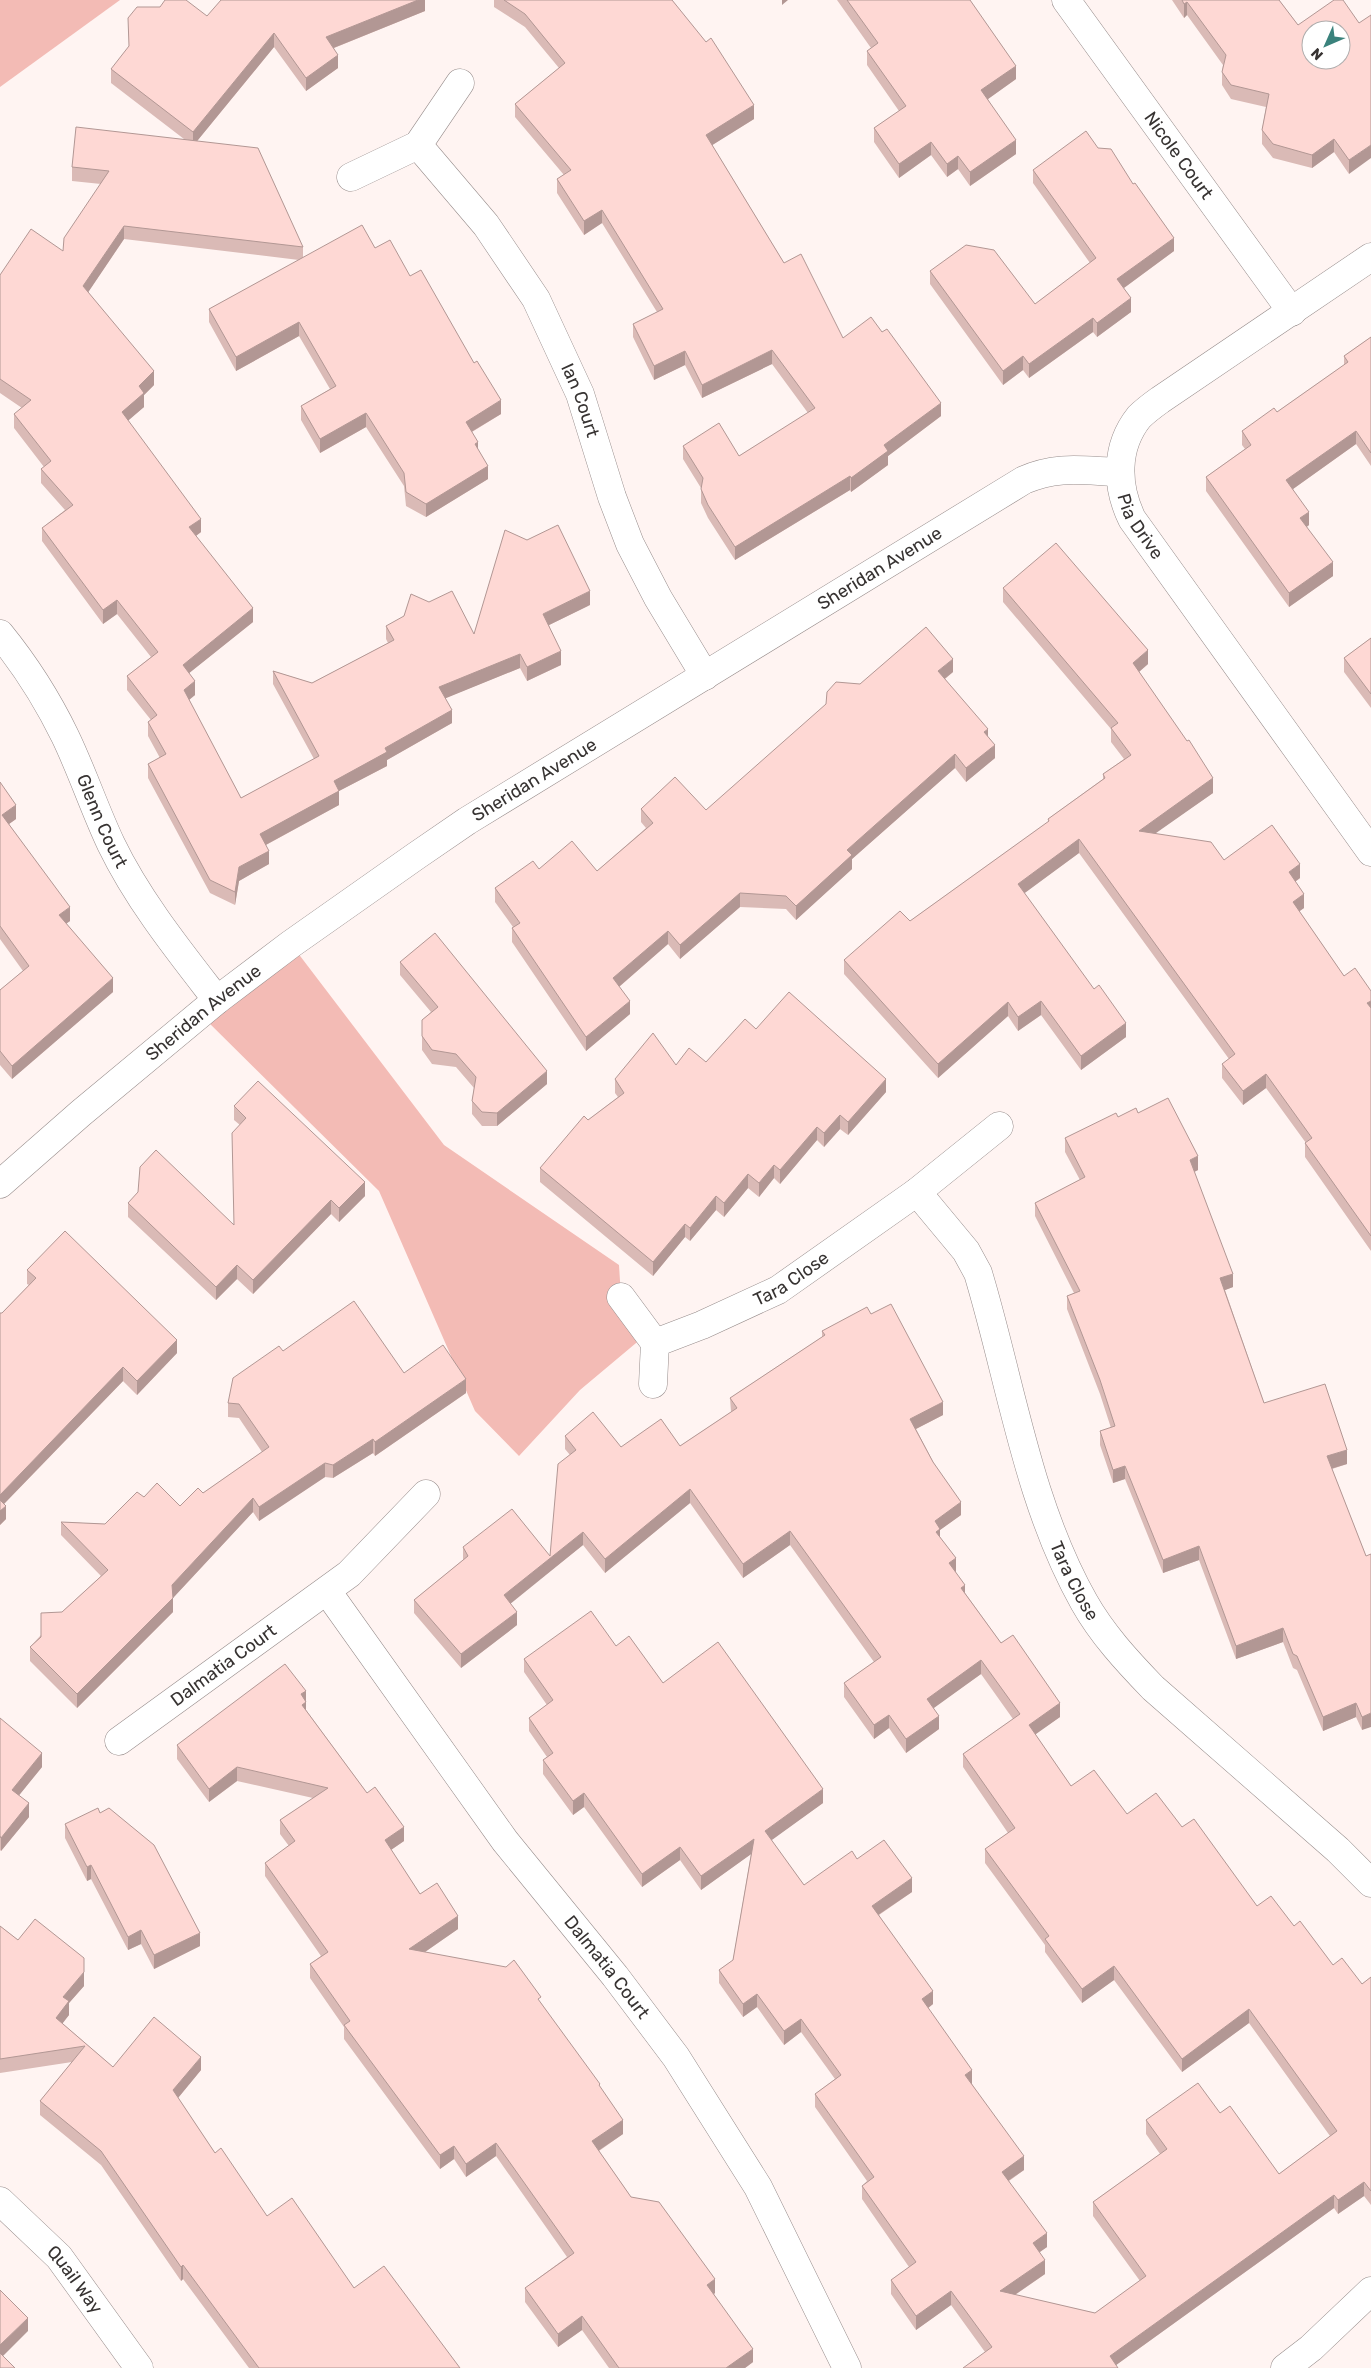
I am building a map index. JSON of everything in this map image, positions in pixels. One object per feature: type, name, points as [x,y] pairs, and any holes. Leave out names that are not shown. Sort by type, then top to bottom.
[{"type":"street","name":"Nicole Court","points":[[1066,0],[1292,312]]},
{"type":"street","points":[[351,177],[418,145],[460,83]]},
{"type":"street","name":"Ian Court","points":[[418,145],[486,225],[536,299],[580,394],[612,497],[630,544],[658,598],[705,676]]},
{"type":"street","name":"Pia Drive","points":[[1371,256],[1292,312],[1160,400],[1140,417],[1128,434],[1122,453],[1120,472],[1126,505],[1132,519],[1371,852]]},
{"type":"street","name":"Sheridan Avenue","points":[[0,1184],[81,1113],[217,1000],[291,944],[467,821],[1024,480],[1044,472],[1064,470],[1120,472]]},
{"type":"street","name":"Glenn Court","points":[[0,634],[20,659],[44,696],[65,736],[111,844],[127,874],[176,947],[217,1000]]},
{"type":"street","name":"Tara Close","points":[[654,1343],[702,1325],[778,1290],[917,1192],[999,1126]]},
{"type":"street","name":"Tara Close","points":[[917,1192],[966,1251],[978,1273],[1038,1495],[1070,1574],[1090,1610],[1128,1663],[1153,1688],[1338,1850],[1371,1883]]},
{"type":"street","points":[[621,1297],[654,1343],[653,1384]]},
{"type":"street","name":"Dalmatia Court","points":[[119,1740],[327,1591],[348,1574],[426,1494]]},
{"type":"street","name":"Dalmatia Court","points":[[327,1591],[504,1841],[614,1976],[676,2057],[758,2187],[847,2368]]},
{"type":"street","name":"Quail Way","points":[[0,2202],[59,2257],[139,2368]]},
{"type":"street","points":[[1285,2368],[1311,2348],[1371,2291]]},
{"type":"shaded area","points":[[0,0],[120,0],[0,87]]},
{"type":"shaded area","points":[[291,944],[444,1145],[619,1265],[621,1297],[648,1333],[580,1390],[519,1456],[475,1411],[379,1191],[201,1015]]},
{"type":"building","points":[[165,0],[186,0],[207,16],[221,0],[418,0],[326,37],[338,55],[306,78],[274,33],[193,132],[111,69],[129,46],[128,18],[137,7],[160,7]]},
{"type":"building","points":[[504,0],[672,0],[706,42],[711,38],[754,105],[706,135],[784,263],[801,254],[843,338],[871,317],[882,332],[887,329],[941,403],[884,445],[888,451],[851,478],[850,476],[735,547],[708,505],[701,489],[703,478],[683,446],[719,423],[739,456],[815,408],[772,350],[702,385],[685,351],[654,366],[633,324],[663,309],[602,210],[584,221],[557,179],[571,170],[515,104],[565,63],[525,14]]},
{"type":"building","points":[[847,0],[970,0],[1016,66],[981,90],[1016,140],[970,172],[958,156],[947,164],[931,142],[899,164],[874,128],[906,106],[867,51],[878,43]]},
{"type":"building","points":[[1182,0],[1279,0],[1298,25],[1301,23],[1301,70],[1351,70],[1351,20],[1305,20],[1334,0],[1343,0],[1359,23],[1371,15],[1371,145],[1349,160],[1334,139],[1312,155],[1273,144],[1262,130],[1269,94],[1231,85],[1222,72],[1226,55],[1187,2],[1184,4]]},
{"type":"building","points":[[76,127],[258,148],[303,247],[124,226],[83,286],[154,371],[139,386],[144,393],[122,412],[201,519],[189,527],[253,608],[183,665],[195,681],[184,690],[241,798],[319,756],[273,671],[312,683],[394,640],[386,626],[404,616],[411,594],[429,602],[452,591],[474,634],[505,530],[527,540],[558,525],[590,591],[543,614],[561,651],[527,667],[520,654],[439,687],[452,710],[385,748],[387,752],[334,781],[339,791],[260,834],[269,851],[239,867],[235,892],[210,880],[148,764],[166,754],[148,722],[157,715],[127,676],[158,652],[117,600],[103,610],[42,528],[73,505],[41,469],[51,461],[14,414],[31,400],[0,379],[0,275],[31,229],[63,251],[64,238],[109,171],[72,167]]},
{"type":"building","points":[[1086,131],[1098,148],[1111,149],[1133,184],[1135,183],[1174,238],[1117,279],[1131,298],[1097,323],[1093,318],[1029,364],[1023,356],[1003,371],[930,271],[966,245],[994,250],[1035,304],[1096,258],[1033,170]]},
{"type":"building","points":[[362,225],[375,248],[390,240],[410,276],[421,270],[474,363],[477,361],[501,400],[466,422],[478,442],[475,444],[488,466],[426,504],[406,492],[404,473],[366,413],[320,439],[301,406],[336,386],[299,322],[236,357],[209,309]]},
{"type":"building","points":[[1371,337],[1371,453],[1356,431],[1286,480],[1309,512],[1300,518],[1333,562],[1289,593],[1206,477],[1251,445],[1242,431],[1274,408],[1277,412],[1348,362],[1344,356]]},
{"type":"building","points":[[1056,543],[1148,650],[1133,663],[1187,741],[1189,740],[1213,778],[1139,831],[1211,842],[1224,860],[1272,825],[1300,864],[1289,872],[1304,894],[1293,902],[1344,976],[1355,968],[1371,991],[1371,1001],[1367,1003],[1371,1008],[1371,1236],[1305,1143],[1312,1138],[1266,1074],[1243,1091],[1222,1064],[1235,1054],[1079,839],[1018,884],[1094,989],[1099,985],[1126,1023],[1081,1056],[1041,1001],[1018,1017],[1008,1002],[938,1064],[844,960],[900,911],[910,921],[1049,821],[1048,819],[1105,778],[1103,774],[1131,755],[1111,728],[1118,723],[1003,588]]},
{"type":"building","points":[[926,627],[953,659],[938,671],[988,729],[984,732],[995,745],[966,768],[955,754],[847,850],[852,855],[796,906],[786,896],[740,893],[680,945],[668,931],[613,978],[630,1001],[586,1037],[512,928],[520,923],[495,888],[533,861],[539,869],[572,841],[597,871],[653,823],[641,809],[675,777],[706,810],[826,704],[827,692],[836,682],[860,684]]},
{"type":"building","points":[[1371,638],[1371,694],[1344,658]]},
{"type":"building","points":[[0,782],[16,805],[2,815],[70,907],[59,915],[113,978],[12,1066],[0,1051],[0,990],[29,966],[0,926]]},
{"type":"building","points":[[435,933],[547,1071],[497,1113],[482,1112],[472,1101],[476,1077],[456,1054],[432,1050],[422,1036],[422,1020],[438,1007],[400,962]]},
{"type":"building","points":[[789,992],[886,1079],[848,1122],[840,1115],[824,1133],[817,1127],[780,1170],[774,1165],[759,1183],[748,1174],[724,1203],[716,1196],[690,1228],[685,1224],[653,1262],[540,1168],[584,1116],[588,1120],[624,1093],[615,1079],[653,1033],[676,1065],[689,1048],[706,1062],[745,1019],[756,1029]]},
{"type":"building","points":[[258,1081],[365,1182],[339,1208],[331,1200],[253,1280],[237,1265],[216,1287],[128,1203],[138,1192],[140,1167],[156,1150],[234,1225],[232,1133],[246,1118],[234,1106]]},
{"type":"building","points":[[1168,1098],[1198,1156],[1190,1160],[1233,1274],[1220,1278],[1264,1403],[1325,1384],[1347,1450],[1327,1456],[1366,1556],[1371,1554],[1371,1713],[1362,1717],[1356,1703],[1323,1717],[1297,1656],[1293,1654],[1283,1628],[1236,1646],[1199,1546],[1163,1560],[1125,1466],[1113,1470],[1100,1431],[1115,1426],[1100,1380],[1067,1296],[1080,1291],[1035,1203],[1085,1177],[1065,1138],[1116,1113],[1118,1117],[1136,1108],[1138,1113]]},
{"type":"building","points":[[65,1231],[177,1340],[137,1381],[123,1367],[0,1495],[0,1313],[36,1278],[27,1270]]},
{"type":"building","points":[[354,1301],[404,1373],[443,1345],[466,1379],[375,1442],[373,1439],[333,1465],[325,1463],[259,1507],[253,1498],[172,1585],[173,1598],[77,1694],[30,1647],[41,1637],[41,1613],[62,1612],[108,1570],[61,1522],[105,1524],[137,1492],[144,1497],[157,1483],[180,1506],[198,1488],[203,1493],[269,1447],[239,1404],[228,1403],[233,1378],[279,1346],[283,1351]]},
{"type":"building","points":[[891,1304],[943,1402],[910,1419],[933,1462],[961,1502],[935,1521],[940,1529],[936,1532],[956,1558],[949,1563],[965,1585],[961,1588],[1001,1643],[1013,1635],[1060,1703],[1029,1725],[1071,1786],[1094,1770],[1127,1814],[1156,1793],[1182,1827],[1194,1819],[1257,1906],[1271,1896],[1294,1926],[1300,1921],[1333,1965],[1342,1958],[1362,1984],[1371,1977],[1371,2191],[1364,2182],[1338,2200],[1334,2195],[1110,2356],[1118,2368],[963,2368],[992,2347],[951,2291],[916,2316],[891,2280],[916,2262],[862,2186],[874,2177],[815,2094],[841,2075],[801,2019],[784,2031],[757,1994],[743,2004],[719,1970],[733,1960],[754,1839],[701,1876],[680,1847],[642,1874],[584,1793],[573,1801],[543,1760],[553,1753],[529,1718],[553,1700],[524,1659],[591,1611],[616,1646],[629,1636],[663,1683],[718,1642],[823,1789],[765,1831],[804,1885],[852,1851],[857,1859],[884,1840],[912,1878],[872,1906],[933,1991],[922,1999],[972,2070],[965,2075],[1024,2156],[1002,2172],[1047,2233],[1033,2243],[1045,2260],[1000,2291],[1095,2313],[1146,2276],[1093,2202],[1167,2149],[1146,2120],[1198,2083],[1220,2113],[1230,2106],[1279,2174],[1337,2131],[1249,2009],[1182,2059],[1114,1966],[1082,1989],[1045,1939],[1049,1936],[985,1849],[1015,1828],[963,1754],[1020,1714],[981,1660],[927,1699],[939,1716],[906,1739],[889,1715],[874,1725],[844,1683],[881,1657],[790,1531],[743,1564],[690,1489],[605,1559],[583,1532],[504,1595],[517,1612],[461,1654],[414,1600],[468,1556],[463,1547],[512,1509],[550,1556],[558,1464],[576,1450],[565,1436],[593,1412],[621,1447],[661,1419],[680,1446],[737,1408],[730,1398],[825,1335],[822,1331],[867,1307],[871,1314]]},
{"type":"building","points":[[0,1500],[6,1506],[0,1511]]},
{"type":"building","points":[[285,1664],[306,1691],[301,1694],[306,1702],[302,1705],[367,1793],[375,1787],[404,1827],[385,1840],[420,1894],[437,1883],[458,1916],[409,1949],[506,1967],[514,1960],[541,1997],[538,1999],[600,2084],[623,2120],[592,2141],[631,2197],[659,2202],[715,2279],[707,2285],[753,2349],[726,2368],[619,2368],[582,2316],[558,2334],[525,2288],[574,2253],[496,2143],[466,2164],[454,2146],[440,2155],[344,2025],[350,2021],[310,1964],[328,1952],[265,1863],[295,1841],[280,1820],[328,1788],[237,1767],[209,1789],[177,1745]]},
{"type":"building","points":[[0,1718],[42,1753],[12,1790],[29,1803],[1,1838],[0,1836]]},
{"type":"building","points":[[98,1808],[100,1813],[109,1808],[154,1845],[200,1933],[154,1955],[141,1930],[128,1937],[91,1865],[87,1867],[65,1824]]},
{"type":"building","points":[[35,1919],[84,1958],[84,1972],[63,1997],[69,2001],[56,2018],[113,2067],[154,2017],[201,2057],[173,2090],[215,2153],[221,2148],[267,2216],[292,2198],[354,2288],[384,2266],[460,2368],[259,2368],[183,2265],[181,2267],[101,2151],[40,2101],[85,2046],[0,2059],[0,1926],[18,1940]]},
{"type":"building","points":[[0,2290],[28,2318],[0,2345]]},
{"type":"building","points":[[0,2353],[15,2368],[0,2368]]}]
